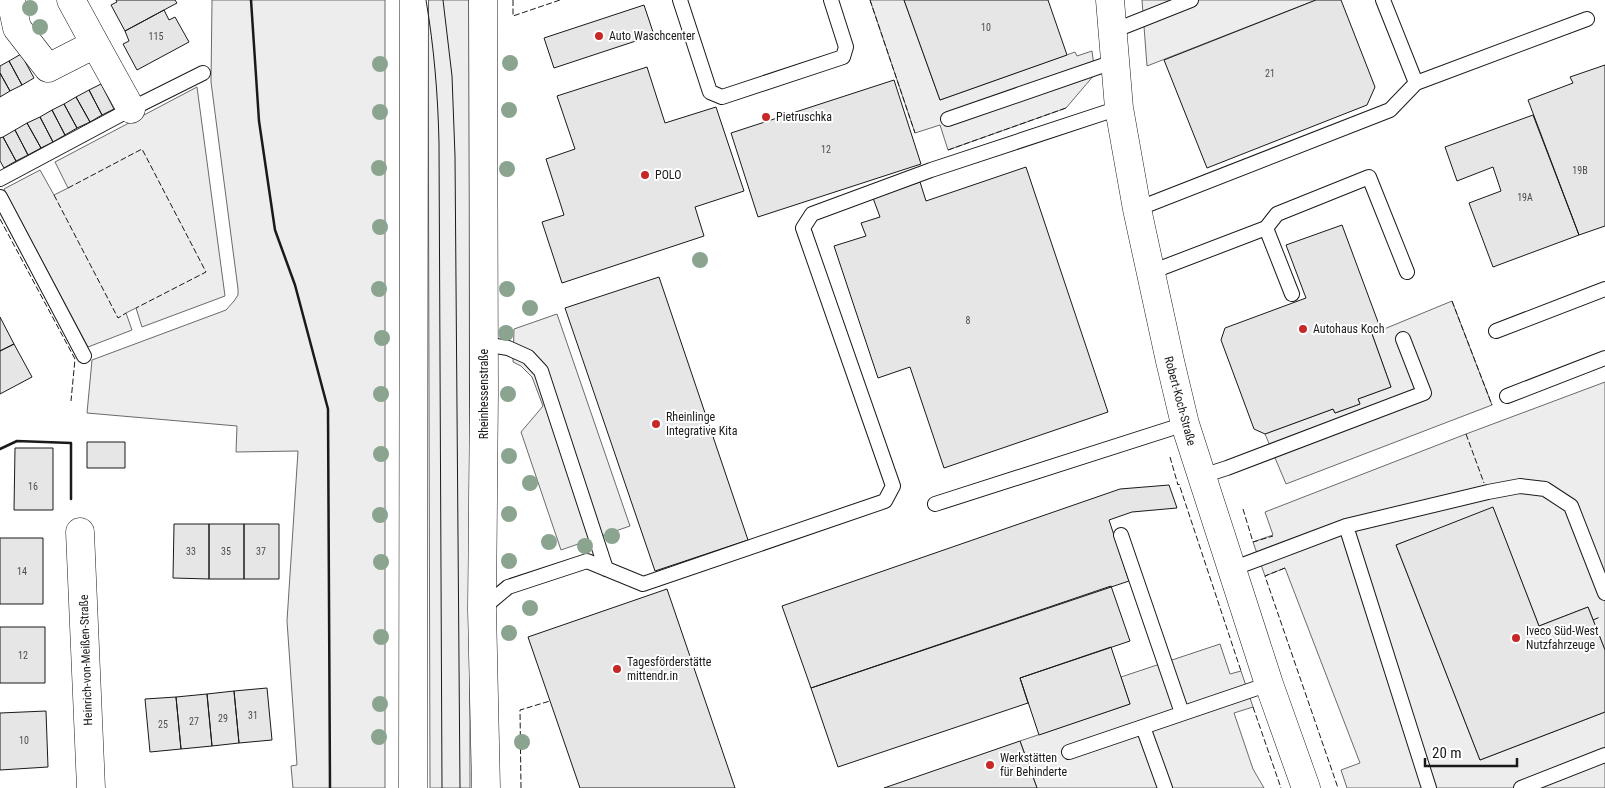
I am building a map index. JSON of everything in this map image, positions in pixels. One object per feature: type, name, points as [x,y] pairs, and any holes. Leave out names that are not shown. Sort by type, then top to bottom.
[{"type":"main road","points":[[11,0],[18,28],[48,68],[95,44]]},
{"type":"main road","points":[[71,0],[131,109]]},
{"type":"main road","points":[[414,0],[414,788]]},
{"type":"main road","name":"Rheinhessenstraße","points":[[483,0],[484,344],[482,609],[486,788]]},
{"type":"main road","name":"Robert-Koch-Straße","points":[[1110,0],[1119,108],[1137,209],[1185,424],[1269,684],[1306,788]]},
{"type":"main road","name":"Heinrich-von-Meißen-Straße","points":[[80,532],[91,788]]},
{"type":"lane","points":[[680,0],[710,92],[722,97],[843,57],[846,47],[832,0]]},
{"type":"lane","points":[[1113,31],[1191,0]]},
{"type":"lane","points":[[1384,0],[1416,82]]},
{"type":"lane","points":[[1137,209],[1390,110],[1416,82],[1587,19]]},
{"type":"lane","points":[[948,119],[1116,61]]},
{"type":"lane","points":[[0,179],[203,73]]},
{"type":"lane","points":[[482,609],[508,587],[587,561],[644,584],[885,501],[893,486],[803,228],[812,214],[931,170],[1119,108]]},
{"type":"lane","points":[[1151,272],[1266,228],[1277,214],[1369,177],[1407,272]]},
{"type":"lane","points":[[0,197],[84,356]]},
{"type":"lane","points":[[1266,228],[1292,294]]},
{"type":"lane","points":[[1496,331],[1605,289]]},
{"type":"lane","points":[[1202,476],[1424,393],[1403,339]]},
{"type":"lane","points":[[484,344],[508,348],[528,357],[541,371],[606,569]]},
{"type":"lane","points":[[1507,396],[1605,358]]},
{"type":"lane","points":[[934,504],[1185,424]]},
{"type":"lane","points":[[1232,569],[1346,526],[1520,486],[1545,489],[1571,506],[1605,593]]},
{"type":"lane","points":[[1346,526],[1429,788]]},
{"type":"lane","points":[[1121,535],[1182,713]]},
{"type":"lane","points":[[1069,752],[1269,684]]},
{"type":"lane","points":[[1144,727],[1165,788]]},
{"type":"lane","points":[[1521,788],[1605,755]]},
{"type":"shaded area","points":[[212,0],[385,0],[385,788],[293,788],[291,766],[297,765],[287,621],[298,451],[236,452],[237,426],[87,413],[92,360],[226,310],[238,295],[211,82]]},
{"type":"shaded area","points":[[428,0],[469,0],[470,788],[430,788]]},
{"type":"shaded area","points":[[870,0],[904,0],[940,100],[1075,52],[1077,56],[1092,51],[1095,74],[1066,108],[948,150],[940,125],[915,133]]},
{"type":"shaded area","points":[[1142,0],[1316,0],[1147,66]]},
{"type":"shaded area","points":[[197,87],[225,296],[142,327],[136,308],[126,313],[132,330],[88,347],[4,189],[40,170],[54,195],[68,188],[55,162]]},
{"type":"shaded area","points":[[1452,301],[1492,405],[1286,484],[1265,434],[1333,409],[1335,413],[1360,404],[1358,399],[1391,387],[1372,334]]},
{"type":"shaded area","points":[[557,314],[630,526],[561,550],[521,432],[543,406],[532,377],[521,366],[513,362],[514,329]]},
{"type":"shaded area","points":[[1605,382],[1605,650],[1588,607],[1539,626],[1493,508],[1396,545],[1480,760],[1605,712],[1605,788],[1347,788],[1341,770],[1360,763],[1285,568],[1265,576],[1253,542],[1273,535],[1265,512]]},
{"type":"shaded area","points":[[1220,644],[1230,674],[1241,671],[1253,707],[1234,713],[1253,769],[1264,788],[1037,788],[1020,741],[1130,704],[1121,677]]},
{"type":"building","points":[[116,0],[175,0],[177,3],[125,31],[111,5],[117,2]]},
{"type":"building","points":[[904,0],[1048,0],[1067,55],[940,100]]},
{"type":"building","points":[[1316,0],[1341,0],[1375,87],[1367,105],[1207,168],[1164,60]]},
{"type":"building","name":"Auto Waschcenter","points":[[644,5],[654,35],[554,68],[544,38]]},
{"type":"building","points":[[164,10],[169,20],[175,17],[189,42],[137,70],[123,44],[129,41],[125,31]]},
{"type":"building","points":[[21,54],[34,78],[22,85],[9,61]]},
{"type":"building","points":[[9,61],[22,85],[10,91],[0,73],[0,66]]},
{"type":"building","points":[[1605,65],[1605,226],[1579,235],[1528,100],[1573,83],[1570,77]]},
{"type":"building","name":"POLO","points":[[647,67],[665,123],[716,107],[744,191],[695,207],[704,236],[562,283],[542,222],[564,215],[546,159],[575,149],[557,96]]},
{"type":"building","points":[[0,73],[10,91],[0,97]]},
{"type":"building","points":[[894,80],[921,164],[758,217],[731,133]]},
{"type":"building","points":[[101,84],[114,109],[102,115],[89,90]]},
{"type":"building","points":[[89,90],[102,115],[90,122],[76,97]]},
{"type":"building","points":[[76,97],[90,122],[77,128],[64,104]]},
{"type":"building","points":[[64,104],[77,128],[65,135],[52,110]]},
{"type":"building","points":[[52,110],[65,135],[53,142],[40,117]]},
{"type":"building","points":[[1533,115],[1579,235],[1493,267],[1469,203],[1501,191],[1493,167],[1457,181],[1445,147]]},
{"type":"building","points":[[40,117],[53,142],[41,148],[27,123]]},
{"type":"building","points":[[27,123],[41,148],[28,155],[15,130]]},
{"type":"building","points":[[15,130],[28,155],[16,161],[3,137]]},
{"type":"building","points":[[3,137],[16,161],[4,168],[0,161],[0,138]]},
{"type":"building","points":[[1026,167],[1108,412],[944,468],[910,367],[878,378],[834,246],[866,236],[861,223],[880,217],[873,198],[920,182],[926,201]]},
{"type":"building","name":"Autohaus Koch","points":[[1342,225],[1381,330],[1372,334],[1391,387],[1358,399],[1360,404],[1335,413],[1333,409],[1265,434],[1254,429],[1221,340],[1225,328],[1306,298],[1286,245]]},
{"type":"building","name":"Rheinlinge Integrative Kita","points":[[659,277],[748,540],[655,571],[565,308]]},
{"type":"building","points":[[0,317],[14,344],[0,351]]},
{"type":"building","points":[[14,344],[32,377],[0,394],[0,351]]},
{"type":"building","points":[[87,442],[125,442],[125,468],[87,468]]},
{"type":"building","points":[[15,448],[53,448],[53,510],[14,510]]},
{"type":"building","points":[[1169,485],[1177,508],[1132,512],[1109,520],[1129,581],[811,688],[782,606],[1120,489]]},
{"type":"building","name":"Iveco Süd-West Nutzfahrzeuge","points":[[1493,507],[1539,626],[1588,607],[1605,650],[1605,712],[1480,760],[1396,545]]},
{"type":"building","points":[[174,524],[209,524],[209,579],[173,578]]},
{"type":"building","points":[[209,524],[244,524],[244,579],[209,579]]},
{"type":"building","points":[[244,524],[279,524],[279,579],[244,579]]},
{"type":"building","points":[[0,538],[43,538],[43,604],[0,604]]},
{"type":"building","points":[[1111,586],[1130,641],[1020,678],[1028,703],[838,767],[811,688]]},
{"type":"building","name":"Tagesförderstätte mittendr.in","points":[[667,589],[735,788],[580,788],[528,637]]},
{"type":"building","points":[[0,627],[45,627],[45,683],[0,683]]},
{"type":"building","points":[[1111,647],[1130,704],[1039,735],[1020,678]]},
{"type":"building","points":[[267,688],[272,740],[239,743],[234,691]]},
{"type":"building","points":[[234,691],[239,743],[212,746],[207,694]]},
{"type":"building","points":[[207,694],[212,746],[181,749],[176,697]]},
{"type":"building","points":[[176,697],[181,749],[150,752],[145,699]]},
{"type":"building","points":[[46,711],[48,767],[0,770],[0,713]]},
{"type":"building","name":"Werkstätten für Behinderte","points":[[1020,741],[1037,788],[884,788]]},
{"type":"tram line","points":[[426,0],[435,71],[439,143],[442,788]]},
{"type":"tram line","points":[[443,0],[452,76],[455,156],[460,788]]},
{"type":"fence","points":[[513,0],[513,16],[560,0]]},
{"type":"fence","points":[[870,0],[915,133]]},
{"type":"fence","points":[[948,150],[1066,108]]},
{"type":"fence","points":[[68,188],[142,149],[206,272],[136,308]]},
{"type":"fence","points":[[54,195],[118,318],[126,313]]},
{"type":"fence","points":[[0,219],[75,359],[71,401]]},
{"type":"fence","points":[[1452,301],[1492,405]]},
{"type":"fence","points":[[1466,434],[1484,483]]},
{"type":"fence","points":[[1170,457],[1241,671]]},
{"type":"fence","points":[[1243,509],[1253,542],[1273,536]]},
{"type":"fence","points":[[1285,568],[1265,576],[1338,788]]},
{"type":"fence","points":[[1593,620],[1600,617]]},
{"type":"fence","points":[[521,788],[520,710],[550,701]]},
{"type":"fence","points":[[1253,707],[1281,788]]},
{"type":"wall","points":[[251,0],[259,121],[275,230],[295,285],[328,409],[330,788]]},
{"type":"wall","points":[[0,449],[17,441],[71,443],[71,499]]},
{"type":"place","name":"Auto Waschcenter","points":[[599,36]]},
{"type":"place","name":"Pietruschka","points":[[766,117]]},
{"type":"place","name":"POLO","points":[[645,175]]},
{"type":"place","name":"Autohaus Koch","points":[[1303,329]]},
{"type":"place","name":"Rheinlinge Integrative Kita","points":[[656,424]]},
{"type":"place","name":"Iveco Süd-West Nutzfahrzeuge","points":[[1516,638]]},
{"type":"place","name":"Tagesförderstätte mittendr.in","points":[[617,669]]},
{"type":"place","name":"Werkstätten für Behinderte","points":[[990,765]]}]
